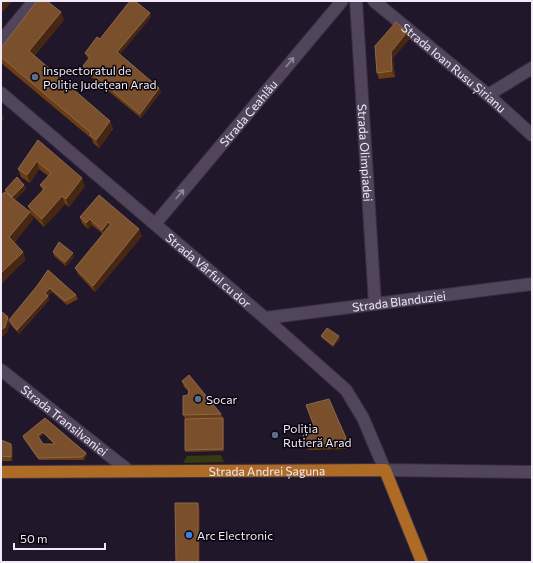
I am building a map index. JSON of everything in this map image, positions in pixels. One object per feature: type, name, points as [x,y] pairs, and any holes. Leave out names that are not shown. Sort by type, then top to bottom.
[{"type":"main road","name":"Strada Andrei Șaguna","points":[[1,472],[385,470]]},
{"type":"main road","points":[[385,470],[422,562]]},
{"type":"street","points":[[1,41],[34,1]]},
{"type":"street","name":"Strada Ceahlău","points":[[155,224],[342,1]]},
{"type":"street","name":"Strada Olimpiadei","points":[[356,1],[375,304]]},
{"type":"street","name":"Strada Ioan Rusu Șirianu","points":[[374,1],[488,95],[532,135]]},
{"type":"street","points":[[488,95],[532,68]]},
{"type":"street","name":"Strada Vârful cu dor","points":[[1,93],[265,318],[346,390],[363,418],[385,470]]},
{"type":"street","name":"Strada Blanduziei","points":[[265,318],[532,284]]},
{"type":"street","name":"Strada Transilvaniei","points":[[1,370],[129,471]]},
{"type":"street","name":"Strada Andrei Șaguna","points":[[385,470],[532,472]]},
{"type":"green space","points":[[221,455],[224,462],[183,463],[187,456]]},
{"type":"building","name":"Inspectoratul de Poliție Județean Arad","points":[[37,1],[47,1],[61,12],[29,51],[110,121],[96,140],[90,135],[91,133],[1,57],[1,48]]},
{"type":"building","points":[[130,1],[135,1],[150,13],[117,52],[159,88],[140,114],[83,66],[90,57],[85,53],[97,37],[100,39]]},
{"type":"building","points":[[396,22],[407,32],[391,52],[392,71],[377,73],[375,46]]},
{"type":"building","points":[[38,140],[82,178],[66,199],[62,196],[42,219],[28,206],[45,188],[40,185],[51,173],[37,161],[27,175],[18,169]]},
{"type":"building","points":[[17,177],[24,185],[12,197],[5,190]]},
{"type":"building","points":[[5,192],[30,212],[9,237],[23,252],[1,273],[1,195]]},
{"type":"building","points":[[99,195],[139,229],[93,286],[75,268],[111,224],[108,222],[102,230],[90,219],[86,223],[80,217]]},
{"type":"building","points":[[59,242],[73,253],[65,262],[53,252]]},
{"type":"building","points":[[48,270],[76,295],[65,301],[50,288],[45,293],[48,296],[17,330],[9,320]]},
{"type":"building","points":[[1,311],[8,317],[5,327],[1,330]]},
{"type":"building","points":[[327,328],[339,336],[333,345],[321,336]]},
{"type":"building","name":"Socar","points":[[189,375],[221,414],[183,415],[183,396],[188,395],[189,390],[182,381]]},
{"type":"building","points":[[329,399],[346,438],[343,443],[305,444],[303,435],[317,434],[306,405]]},
{"type":"building","points":[[45,418],[86,453],[83,457],[38,458],[23,436]],"holes":[[[43,432],[55,444],[43,444],[38,436]]]},
{"type":"building","points":[[223,418],[223,449],[185,450],[185,419]]},
{"type":"building","points":[[1,440],[11,444],[11,457],[1,456]]},
{"type":"building","name":"Arc Electronic","points":[[175,503],[198,503],[198,562],[176,562]]},
{"type":"place","name":"Inspectoratul de Poliție Județean Arad","points":[[35,77]]},
{"type":"place","name":"Socar","points":[[198,399]]},
{"type":"place","name":"Poliția Rutieră Arad","points":[[275,435]]},
{"type":"place","name":"Arc Electronic","points":[[189,535]]}]
